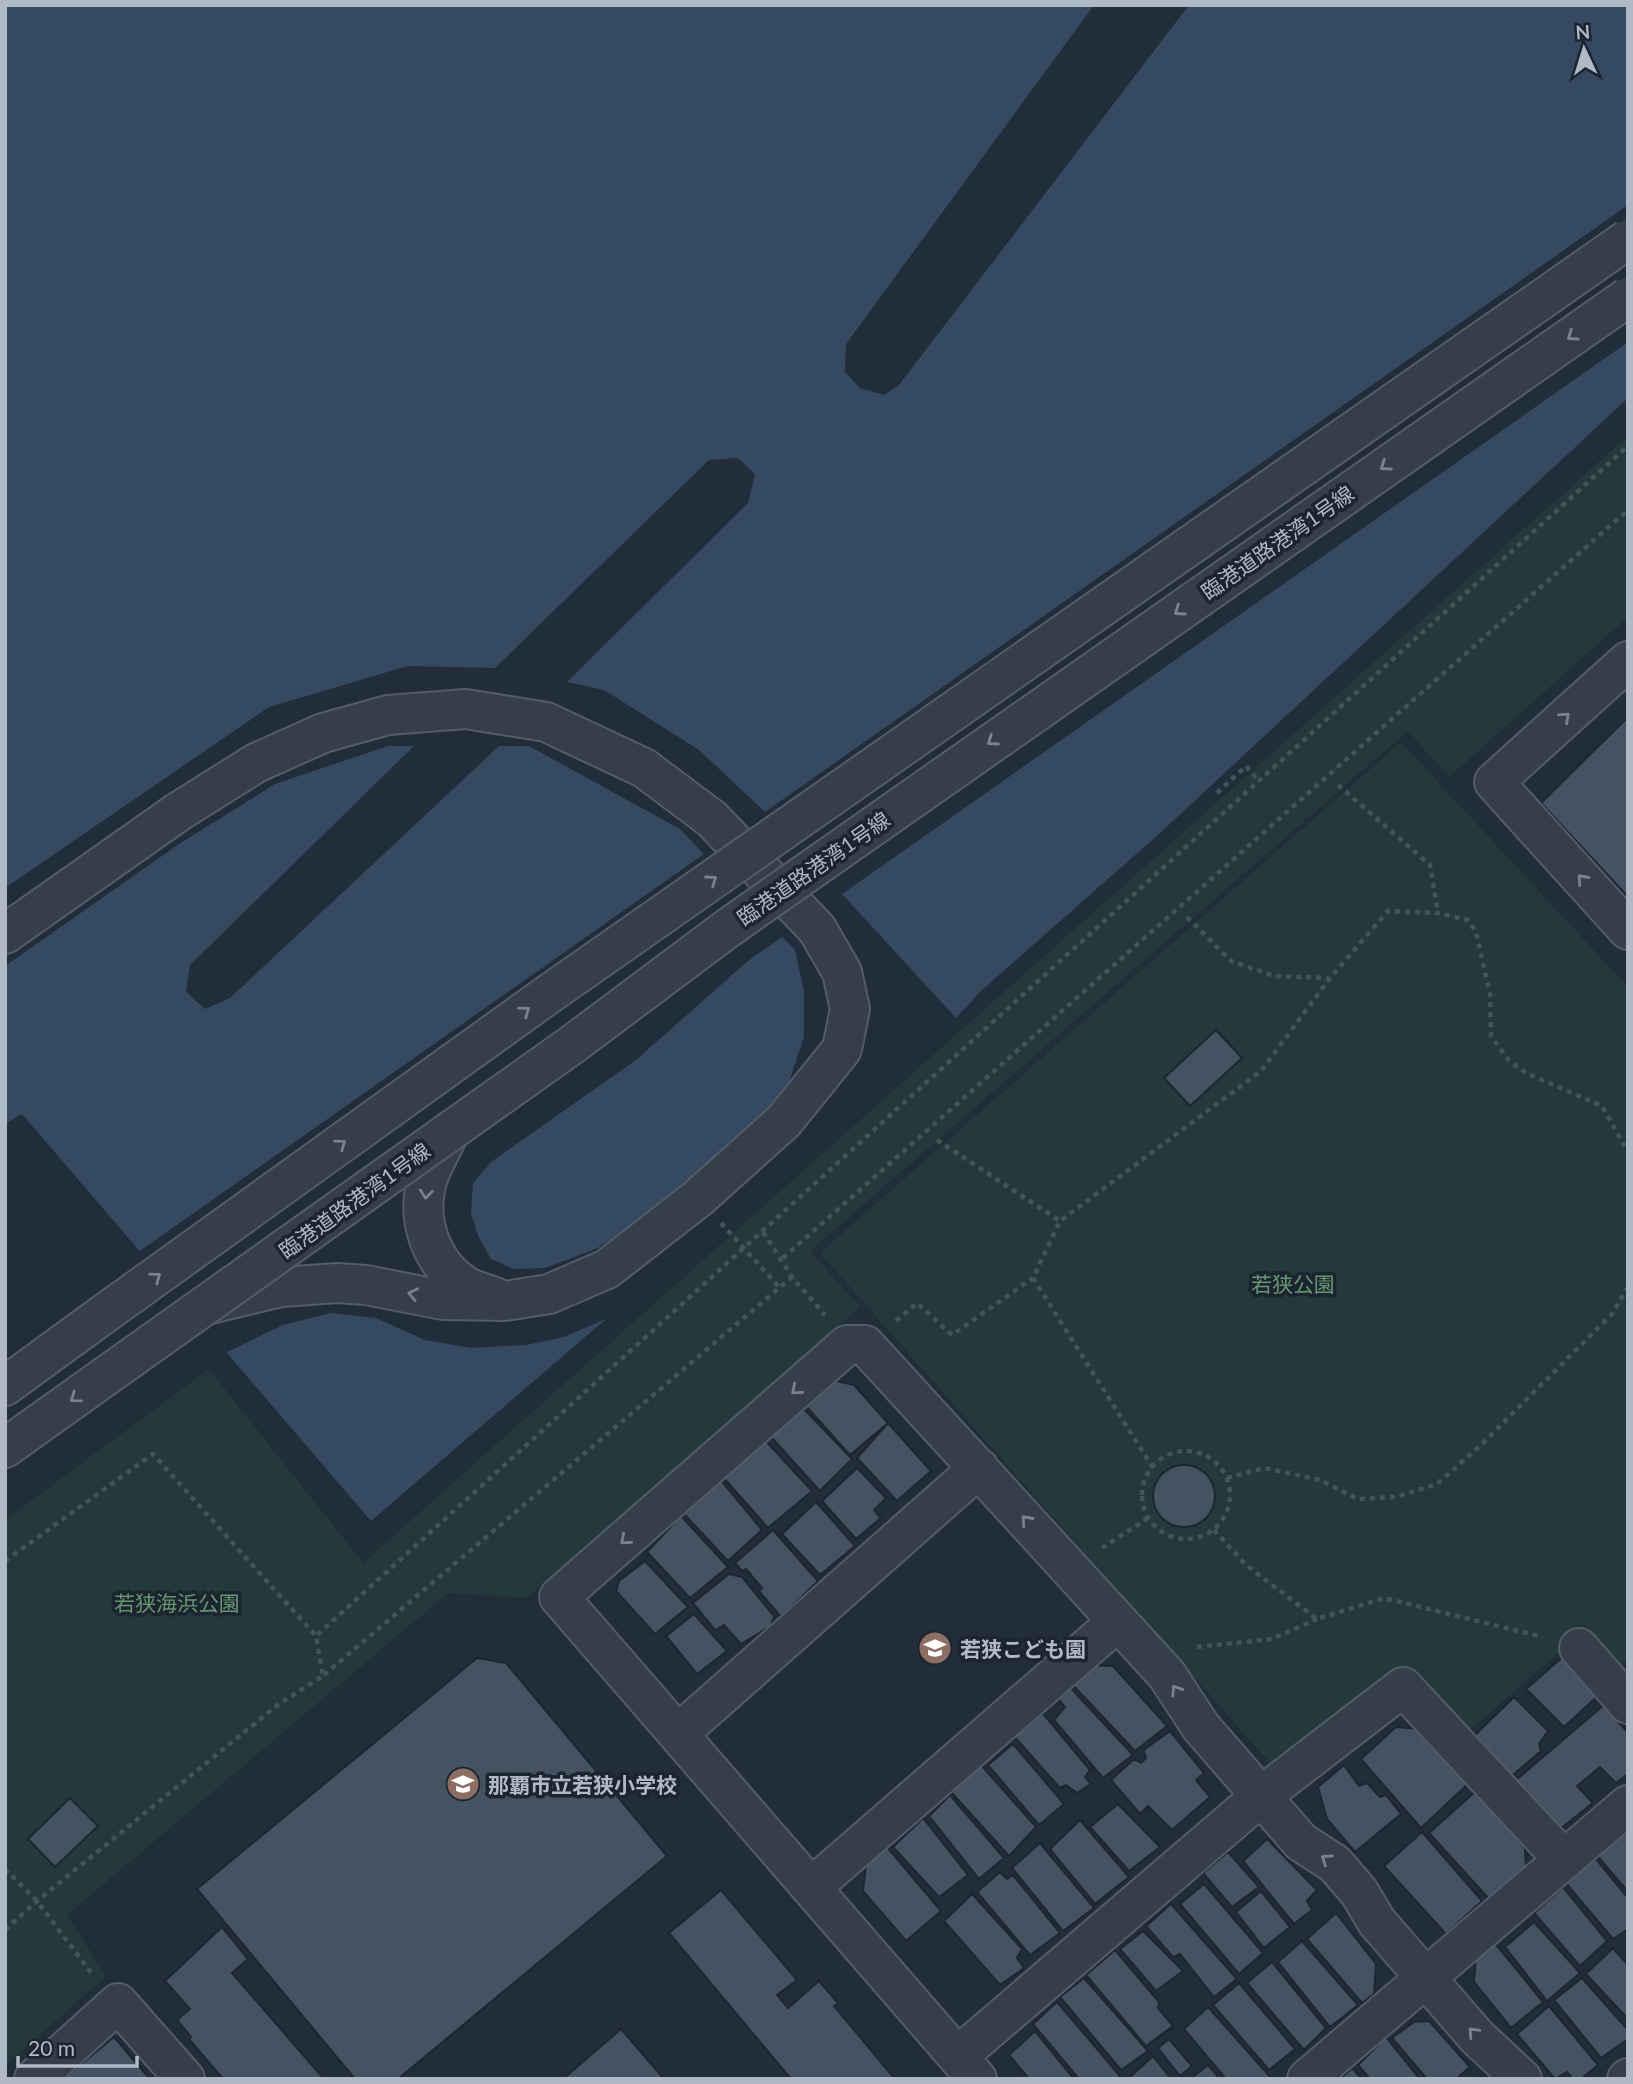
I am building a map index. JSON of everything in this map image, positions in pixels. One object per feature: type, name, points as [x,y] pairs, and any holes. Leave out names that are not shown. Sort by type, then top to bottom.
[{"type":"street","points":[[5,1386],[557,988],[1628,239]]},
{"type":"street","name":"臨港道路港湾1号線","points":[[5,1448],[210,1304],[920,792],[1628,297]]},
{"type":"street","points":[[1628,661],[1494,782],[1628,930]]},
{"type":"street","points":[[5,934],[178,812],[256,762],[323,733],[388,715],[466,709],[546,722],[644,768],[712,819],[817,929],[842,972],[850,1010],[842,1049],[784,1121],[697,1199],[607,1269],[549,1294],[505,1301],[443,1300],[366,1285],[337,1283],[281,1287],[210,1304]]},
{"type":"street","points":[[450,1131],[427,1181],[426,1229],[436,1258],[447,1270],[467,1287],[505,1301]]},
{"type":"street","points":[[1522,2079],[1477,2037],[1377,1922],[1359,1892],[1335,1864],[1301,1842],[1260,1797],[1201,1727],[1167,1675],[866,1345],[847,1345],[559,1597],[968,2067],[1260,1797],[1403,1687],[1564,1860]]},
{"type":"street","points":[[679,1733],[979,1468]]},
{"type":"street","points":[[812,1888],[1117,1622]]},
{"type":"street","points":[[1565,1644],[1628,1704]]},
{"type":"street","points":[[1307,2079],[1628,1804]]},
{"type":"street","points":[[34,2079],[118,2003],[185,2079]]},
{"type":"path","points":[[316,1636],[1628,446]]},
{"type":"path","points":[[783,1258],[1628,510]]},
{"type":"path","points":[[1217,793],[1246,766],[1259,781]]},
{"type":"path","points":[[1338,785],[1430,865],[1438,913]]},
{"type":"path","points":[[890,1326],[917,1303],[952,1335],[1033,1279],[1060,1222],[1261,1071],[1330,978],[1388,911],[1438,913],[1468,920],[1476,932],[1490,994],[1491,1036],[1509,1061],[1526,1073],[1602,1107],[1628,1152]]},
{"type":"path","points":[[1187,917],[1231,961],[1274,976],[1330,978]]},
{"type":"path","points":[[937,1140],[1060,1222]]},
{"type":"path","points":[[721,1223],[780,1288]]},
{"type":"path","points":[[763,1231],[783,1258],[792,1277],[831,1323]]},
{"type":"path","points":[[5,1930],[37,1900],[280,1703],[323,1676],[792,1277]]},
{"type":"path","points":[[1033,1279],[1153,1468]]},
{"type":"path","points":[[1227,1478],[1264,1468],[1320,1480],[1358,1499],[1396,1497],[1437,1484],[1482,1445],[1612,1314],[1628,1287]]},
{"type":"path","points":[[1189,1451],[1205,1455],[1218,1464],[1227,1478],[1229,1507],[1213,1530],[1187,1540],[1158,1530],[1148,1518],[1143,1503],[1143,1488],[1153,1468],[1173,1453],[1189,1451]]},
{"type":"path","points":[[5,1561],[153,1454],[316,1636],[323,1676]]},
{"type":"path","points":[[1100,1548],[1148,1518]]},
{"type":"path","points":[[1213,1530],[1247,1565],[1317,1619]]},
{"type":"path","points":[[1185,1649],[1272,1639],[1317,1619],[1384,1598],[1565,1644]]},
{"type":"path","points":[[5,1869],[37,1900],[118,2003]]},
{"type":"green space","name":"若狭海浜公園","points":[[1628,436],[1628,617],[1449,777],[1408,731],[810,1251],[860,1307],[526,1598],[448,1593],[67,1915],[106,1976],[5,2066],[5,1520],[209,1369],[363,1563]]},
{"type":"green space","name":"若狭公園","points":[[1401,742],[1628,987],[1628,1658],[1615,1669],[1582,1632],[1461,1738],[1397,1671],[1295,1756],[1269,1762],[820,1253]]},
{"type":"water","points":[[5,5],[1628,5],[1628,398],[1159,834],[982,990],[956,1018],[371,1521],[22,1114],[5,1124]]},
{"type":"pier","points":[[1094,5],[1189,5],[899,385],[884,395],[860,388],[845,372],[846,344]]},
{"type":"pier","points":[[1628,205],[1628,342],[842,894],[956,1018],[608,1318],[564,1337],[526,1345],[471,1348],[425,1340],[376,1318],[331,1313],[283,1325],[223,1354],[137,1253],[704,854],[680,829],[529,746],[499,746],[230,998],[205,1009],[186,992],[190,965],[414,746],[388,746],[275,784],[179,844],[5,966],[5,888],[269,707],[408,666],[495,668],[709,460],[738,458],[755,474],[748,503],[567,682],[604,690],[699,750],[765,812]],"holes":[[[782,937],[795,950],[804,991],[804,1037],[789,1082],[756,1124],[656,1210],[598,1248],[545,1268],[514,1269],[491,1259],[478,1236],[471,1213],[473,1183],[491,1162],[636,1060],[749,960]]]},
{"type":"building","points":[[1628,717],[1628,897],[1541,803]]},
{"type":"building","points":[[1216,1030],[1242,1058],[1190,1106],[1164,1078]]},
{"type":"building","points":[[832,1380],[854,1385],[888,1423],[850,1455],[805,1405]]},
{"type":"building","points":[[803,1408],[852,1459],[820,1491],[771,1437]]},
{"type":"building","points":[[888,1423],[931,1471],[897,1501],[857,1458]]},
{"type":"building","points":[[764,1439],[812,1491],[768,1528],[723,1477]]},
{"type":"building","points":[[1184,1465],[1206,1474],[1215,1496],[1206,1518],[1184,1527],[1162,1518],[1153,1496],[1162,1474]]},
{"type":"building","points":[[857,1468],[886,1498],[874,1510],[881,1518],[856,1539],[822,1501]]},
{"type":"building","points":[[720,1479],[762,1530],[728,1561],[684,1514]]},
{"type":"building","points":[[816,1502],[855,1546],[820,1575],[782,1534]]},
{"type":"building","points":[[681,1516],[728,1567],[690,1598],[647,1552]]},
{"type":"building","points":[[773,1530],[818,1581],[781,1617],[759,1591],[762,1588],[746,1569],[742,1571],[735,1563]]},
{"type":"building","points":[[645,1561],[688,1607],[655,1634],[616,1591],[619,1581]]},
{"type":"building","points":[[729,1574],[742,1577],[774,1616],[771,1626],[741,1644],[724,1625],[715,1630],[693,1603]]},
{"type":"building","points":[[694,1614],[727,1651],[697,1674],[666,1636]]},
{"type":"building","points":[[1565,1655],[1601,1693],[1564,1727],[1526,1689]]},
{"type":"building","points":[[477,1658],[506,1663],[667,1856],[398,2079],[355,2079],[197,1889]]},
{"type":"building","points":[[1087,1665],[1113,1666],[1167,1726],[1135,1751],[1069,1681]]},
{"type":"building","points":[[1067,1684],[1133,1755],[1103,1778],[1054,1720],[1065,1707],[1055,1695]]},
{"type":"building","points":[[1514,1697],[1548,1731],[1539,1744],[1541,1751],[1506,1781],[1470,1740]]},
{"type":"building","points":[[1604,1705],[1628,1733],[1628,1774],[1616,1783],[1600,1767],[1577,1786],[1593,1803],[1560,1829],[1516,1780]]},
{"type":"building","points":[[1040,1710],[1090,1770],[1085,1777],[1091,1784],[1077,1793],[1066,1785],[1060,1788],[1013,1735]]},
{"type":"building","points":[[1396,1727],[1422,1729],[1470,1782],[1421,1828],[1361,1759]]},
{"type":"building","points":[[1170,1731],[1204,1773],[1196,1780],[1210,1797],[1172,1830],[1148,1806],[1140,1814],[1111,1780],[1134,1759],[1141,1763],[1146,1758],[1144,1750]]},
{"type":"building","points":[[1013,1744],[1064,1804],[1039,1825],[988,1765]]},
{"type":"building","points":[[981,1765],[1036,1827],[1009,1856],[951,1792]]},
{"type":"building","points":[[1344,1765],[1359,1786],[1367,1783],[1380,1797],[1386,1795],[1401,1814],[1355,1852],[1327,1819],[1318,1787]]},
{"type":"building","points":[[1476,1791],[1525,1848],[1526,1868],[1489,1899],[1429,1833]]},
{"type":"building","points":[[950,1795],[1004,1858],[979,1879],[929,1816]]},
{"type":"building","points":[[70,1798],[98,1826],[55,1867],[28,1839]]},
{"type":"building","points":[[1118,1804],[1160,1847],[1129,1871],[1090,1827]]},
{"type":"building","points":[[923,1818],[968,1875],[939,1897],[893,1847]]},
{"type":"building","points":[[1080,1820],[1129,1877],[1095,1904],[1050,1849]]},
{"type":"building","points":[[1628,1828],[1628,1892],[1595,1853]]},
{"type":"building","points":[[1422,1832],[1482,1901],[1446,1934],[1384,1866]]},
{"type":"building","points":[[1267,1839],[1317,1890],[1307,1901],[1312,1910],[1294,1924],[1243,1861]]},
{"type":"building","points":[[1040,1843],[1094,1908],[1063,1931],[1012,1868]]},
{"type":"building","points":[[887,1847],[941,1911],[906,1941],[863,1891],[866,1864]]},
{"type":"building","points":[[1228,1852],[1259,1887],[1232,1907],[1203,1873]]},
{"type":"building","points":[[1596,1859],[1628,1898],[1628,1929],[1613,1939],[1565,1882]]},
{"type":"building","points":[[1000,1872],[1007,1879],[1013,1875],[1060,1933],[1030,1955],[977,1892]]},
{"type":"building","points":[[1204,1884],[1263,1953],[1239,1974],[1180,1904]]},
{"type":"building","points":[[1563,1887],[1607,1941],[1580,1966],[1534,1913]]},
{"type":"building","points":[[721,1890],[797,1980],[777,1995],[788,2008],[819,1981],[838,2003],[834,2006],[895,2079],[791,2079],[669,1933]]},
{"type":"building","points":[[1261,1891],[1290,1927],[1264,1948],[1236,1912]]},
{"type":"building","points":[[972,1894],[1022,1949],[1017,1958],[1024,1968],[1000,1985],[944,1921]]},
{"type":"building","points":[[1171,1904],[1237,1979],[1214,1997],[1180,1954],[1173,1957],[1146,1926]]},
{"type":"building","points":[[1336,1913],[1376,1964],[1374,1994],[1362,2003],[1307,1939]]},
{"type":"building","points":[[1534,1922],[1580,1973],[1547,2001],[1505,1947]]},
{"type":"building","points":[[222,1927],[248,1959],[232,1973],[324,2079],[223,2079],[189,2039],[191,2037],[177,2020],[190,2009],[165,1981]]},
{"type":"building","points":[[1143,1931],[1183,1971],[1156,1991],[1120,1949]]},
{"type":"building","points":[[1302,1941],[1358,2005],[1330,2027],[1278,1962]]},
{"type":"building","points":[[1493,1941],[1543,2002],[1511,2028],[1474,1982],[1476,1955]]},
{"type":"building","points":[[1613,1948],[1628,1965],[1627,2018],[1586,1974]]},
{"type":"building","points":[[1115,1950],[1159,2002],[1158,2008],[1173,2026],[1146,2046],[1086,1975]]},
{"type":"building","points":[[1272,1962],[1326,2028],[1304,2050],[1247,1983]]},
{"type":"building","points":[[1084,1978],[1148,2051],[1121,2070],[1060,1997]]},
{"type":"building","points":[[1582,1978],[1628,2030],[1628,2039],[1601,2058],[1554,2000]]},
{"type":"building","points":[[1239,1983],[1295,2049],[1269,2070],[1213,2005]]},
{"type":"building","points":[[1057,2002],[1120,2076],[1117,2079],[1079,2079],[1033,2024]]},
{"type":"building","points":[[1549,2006],[1598,2065],[1581,2079],[1573,2079],[1567,2072],[1555,2079],[1517,2034]]},
{"type":"building","points":[[1208,2007],[1272,2079],[1226,2079],[1184,2029]]},
{"type":"building","points":[[1429,2021],[1470,2067],[1456,2079],[1427,2079],[1392,2038],[1414,2022]]},
{"type":"building","points":[[621,2029],[664,2079],[563,2079]]},
{"type":"building","points":[[1035,2031],[1074,2079],[1029,2079],[1009,2055]]},
{"type":"building","points":[[114,2037],[150,2079],[63,2079]]},
{"type":"building","points":[[1386,2037],[1420,2079],[1370,2079],[1358,2065]]},
{"type":"building","points":[[1169,2039],[1192,2066],[1180,2076],[1158,2048]]},
{"type":"building","points":[[1153,2056],[1171,2079],[1129,2078]]},
{"type":"building","points":[[1208,2065],[1220,2079],[1190,2079]]},
{"type":"building","points":[[1352,2068],[1362,2079],[1340,2079]]},
{"type":"place","name":"若狭こども園","points":[[935,1648]]},
{"type":"place","name":"那覇市立若狭小学校","points":[[463,1784]]}]
